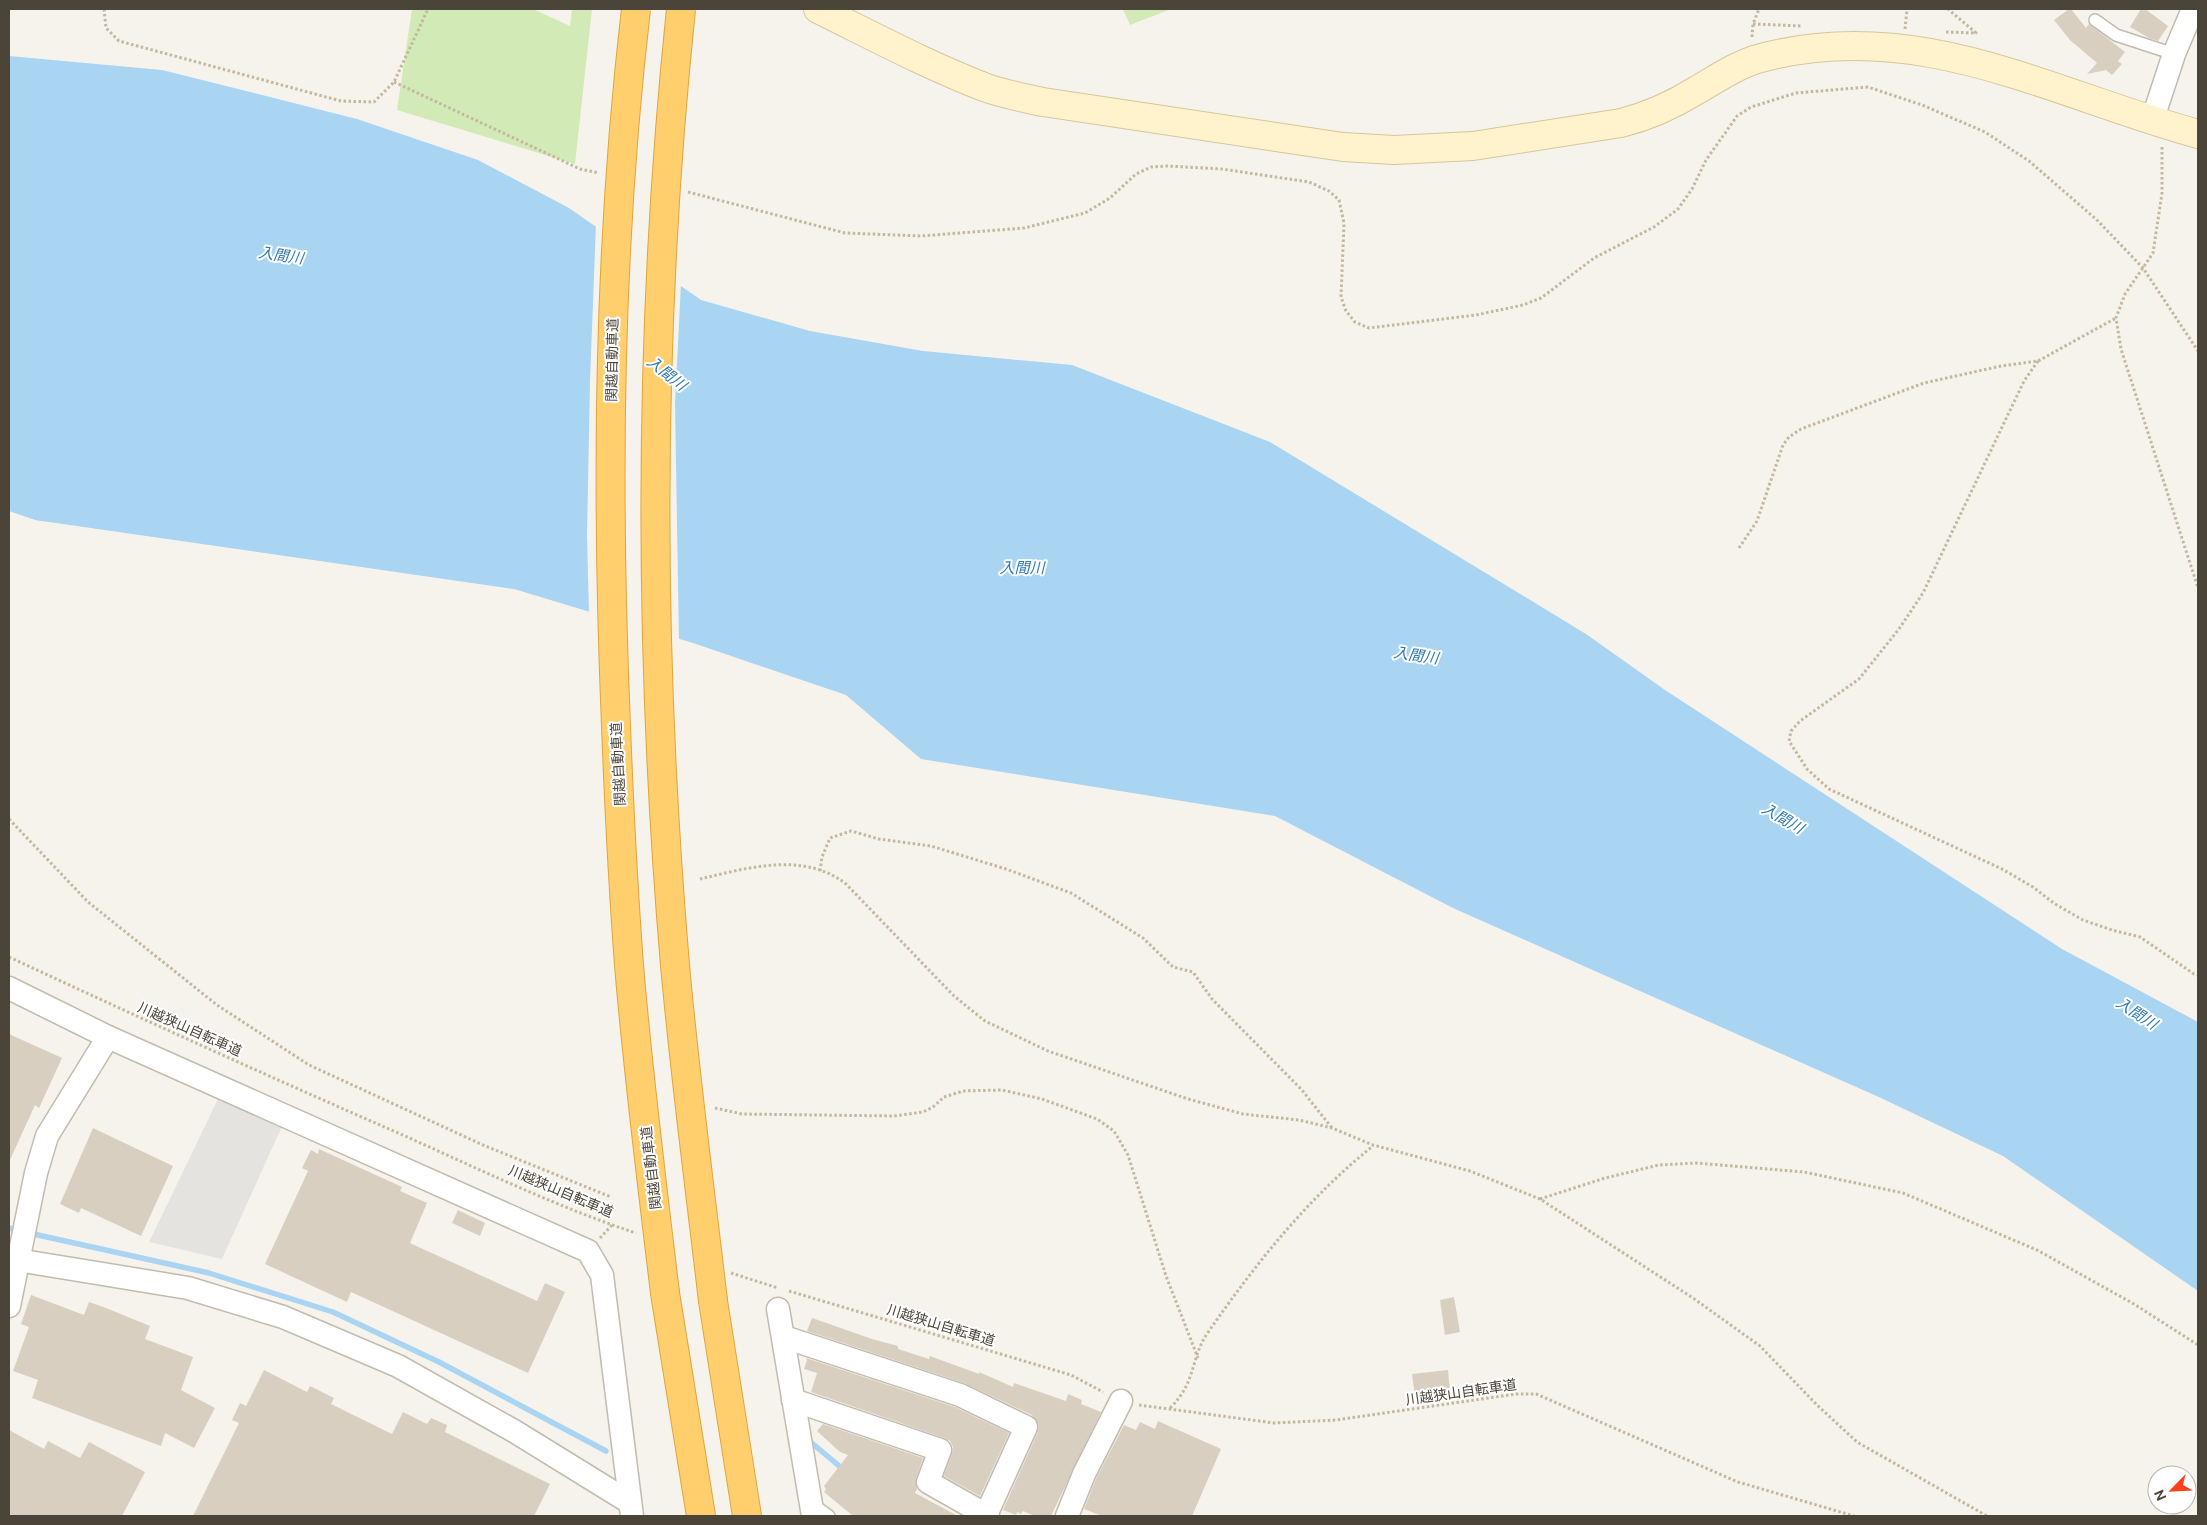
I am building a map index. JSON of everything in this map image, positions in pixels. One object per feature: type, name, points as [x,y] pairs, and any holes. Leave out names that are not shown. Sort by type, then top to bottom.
[{"type":"highway","name":"関越自動車道","points":[[636,9],[621,146],[614,280],[610,452],[611,608],[618,789],[629,965],[665,1293],[701,1516]]},
{"type":"highway","points":[[680,9],[658,303],[655,466],[657,620],[664,794],[675,966],[713,1301],[747,1516]]},
{"type":"street","points":[[818,9],[917,59],[986,87],[1016,96],[1062,105],[1343,147],[1422,150],[1473,146],[1621,123],[1646,117],[1739,66],[1785,54],[1834,47],[1905,48],[1968,60],[2157,123],[2198,134]]},
{"type":"street","points":[[2157,123],[2174,54],[2193,9]]},
{"type":"street","points":[[9,988],[108,1037],[588,1251],[602,1275],[630,1509]]},
{"type":"street","points":[[9,1306],[16,1248],[25,1222],[47,1136],[108,1037]]},
{"type":"street","points":[[16,1248],[188,1288],[283,1317],[398,1366],[514,1431],[630,1509]]},
{"type":"street","points":[[778,1309],[812,1510]]},
{"type":"street","points":[[784,1337],[960,1396],[1026,1427],[987,1516],[928,1482],[940,1450],[793,1400]]},
{"type":"street","points":[[1067,1516],[1084,1474],[1121,1401]]},
{"type":"lane","points":[[2096,20],[2116,35],[2174,54]]},
{"type":"lane","points":[[812,1510],[829,1516]]},
{"type":"path","points":[[104,9],[106,28],[118,41],[341,101],[374,102],[394,82],[428,9]]},
{"type":"path","points":[[1905,30],[1907,9]]},
{"type":"path","points":[[394,82],[580,169],[608,175]]},
{"type":"path","points":[[684,191],[845,233],[920,236],[1024,228],[1085,213],[1110,198],[1136,174],[1151,167],[1222,169],[1308,182],[1329,190],[1339,200],[1344,223],[1341,297],[1346,311],[1354,322],[1369,328],[1476,315],[1523,305],[1541,298],[1594,258],[1654,226],[1678,209],[1692,189],[1706,160],[1737,116],[1752,107],[1796,93],[1868,87],[1922,105],[1984,132],[2029,161],[2097,220],[2143,268],[2198,351]]},
{"type":"path","points":[[2157,123],[2162,193],[2153,254],[2126,294],[2116,318],[2120,349],[2198,588]]},
{"type":"path","points":[[1740,548],[1757,520],[1783,445],[1789,437],[1809,426],[1924,383],[2001,366],[2038,361],[2116,318]]},
{"type":"path","points":[[2038,361],[2024,381],[2011,406],[1923,593],[1899,629],[1859,679],[1800,720],[1792,731],[1789,741],[1807,769],[1829,789],[2002,869],[2033,886],[2055,904],[2083,920],[2140,937],[2198,975]]},
{"type":"path","points":[[9,819],[88,902],[217,1005],[308,1065],[483,1145],[611,1197]]},
{"type":"path","points":[[820,871],[822,857],[830,838],[851,831],[879,839],[931,846],[1006,869],[1071,893],[1143,938],[1173,967],[1194,972],[1212,999],[1301,1089],[1332,1128]]},
{"type":"path","points":[[700,879],[771,864],[808,867],[835,876],[846,884],[947,989],[985,1021],[1048,1051],[1188,1099],[1243,1114],[1299,1120],[1332,1128],[1374,1145],[1470,1171],[1540,1199],[1693,1298],[1760,1346],[1817,1405],[1857,1442],[1987,1516]]},
{"type":"path","name":"川越狭山自転車道","points":[[9,957],[184,1039],[477,1168],[612,1225],[644,1236]]},
{"type":"path","points":[[715,1108],[742,1114],[894,1116],[923,1112],[933,1107],[944,1097],[963,1091],[1002,1090],[1042,1099],[1098,1118],[1114,1132],[1128,1155],[1166,1276],[1198,1358]]},
{"type":"path","points":[[1170,1408],[1181,1397],[1198,1358],[1199,1347],[1208,1332],[1270,1250],[1313,1200],[1374,1145]]},
{"type":"path","points":[[1540,1199],[1605,1178],[1658,1166],[1696,1163],[1804,1172],[1903,1193],[2037,1250],[2134,1304],[2198,1345]]},
{"type":"path","name":"川越狭山自転車道","points":[[725,1270],[774,1287],[1071,1375],[1121,1401],[1255,1422],[1303,1423],[1336,1420],[1516,1394],[1536,1394],[1738,1482],[1854,1516]]},
{"type":"green space","points":[[412,9],[533,9],[570,26],[572,9],[592,9],[575,164],[397,110]]},
{"type":"green space","points":[[1123,9],[1171,9],[1130,25]]},
{"type":"shaded area","points":[[220,1095],[283,1124],[222,1259],[149,1242]]},
{"type":"water","name":"入間川","points":[[9,56],[162,70],[357,119],[478,160],[569,208],[701,300],[810,331],[923,351],[1072,365],[1270,442],[1586,634],[1665,690],[2062,949],[2198,1022],[2198,1291],[2003,1156],[1881,1098],[1453,908],[1275,816],[921,759],[846,695],[693,643],[514,589],[35,520],[9,511]]},
{"type":"pier","points":[[596,224],[681,283],[675,404],[679,641],[589,614],[587,536]]},
{"type":"building","points":[[2069,9],[2086,28],[2089,24],[2125,52],[2118,61],[2122,64],[2112,75],[2106,70],[2087,74],[2097,63],[2070,40],[2054,20]]},
{"type":"building","points":[[2141,9],[2144,11],[2145,9],[2168,26],[2158,41],[2130,27]]},
{"type":"building","points":[[9,1034],[62,1058],[39,1108],[35,1105],[9,1162]]},
{"type":"building","points":[[93,1128],[173,1166],[141,1236],[81,1208],[79,1213],[60,1204]]},
{"type":"building","points":[[319,1149],[402,1187],[400,1191],[427,1203],[410,1243],[537,1301],[545,1283],[565,1292],[528,1373],[351,1292],[347,1302],[265,1264],[308,1171],[302,1168],[311,1150],[318,1154]]},
{"type":"building","points":[[458,1210],[485,1223],[480,1236],[452,1223]]},
{"type":"building","points":[[31,1295],[84,1315],[89,1302],[106,1308],[150,1326],[145,1339],[193,1357],[181,1390],[215,1408],[194,1448],[165,1433],[161,1446],[32,1398],[38,1380],[13,1371],[29,1327],[21,1324]]},
{"type":"building","points":[[1454,1297],[1460,1332],[1445,1335],[1440,1300]]},
{"type":"building","points":[[812,1318],[898,1346],[898,1349],[929,1359],[930,1356],[979,1374],[979,1372],[1013,1387],[1014,1383],[1066,1401],[1068,1394],[1082,1400],[1081,1404],[1101,1412],[1051,1516],[1035,1516],[1023,1511],[1021,1514],[1017,1512],[1016,1515],[1003,1510],[1038,1432],[1039,1425],[1032,1415],[964,1383],[807,1331]]},
{"type":"building","points":[[806,1358],[955,1407],[1009,1433],[980,1496],[944,1476],[952,1454],[953,1447],[950,1441],[811,1392],[817,1373],[804,1369]]},
{"type":"building","points":[[264,1370],[307,1392],[310,1386],[334,1398],[331,1404],[392,1434],[403,1412],[427,1424],[431,1418],[447,1425],[445,1432],[550,1484],[534,1516],[193,1516],[239,1423],[232,1420],[240,1403],[246,1406]]},
{"type":"building","points":[[1448,1370],[1450,1393],[1415,1397],[1412,1374]]},
{"type":"building","points":[[1158,1421],[1221,1449],[1192,1516],[1102,1516],[1084,1509],[1096,1479],[1124,1425],[1136,1430],[1140,1422],[1155,1429]]},
{"type":"building","points":[[823,1424],[923,1458],[916,1478],[917,1489],[915,1493],[958,1516],[853,1516],[824,1492],[826,1489],[824,1486],[848,1455],[840,1452],[817,1431]]},
{"type":"building","points":[[9,1430],[44,1449],[48,1441],[80,1458],[89,1442],[145,1472],[122,1516],[9,1516]]},
{"type":"waterway","points":[[9,1228],[20,1231]]},
{"type":"waterway","points":[[29,1233],[209,1273],[333,1312],[439,1362],[606,1451]]},
{"type":"waterway","points":[[807,1439],[844,1470]]}]
